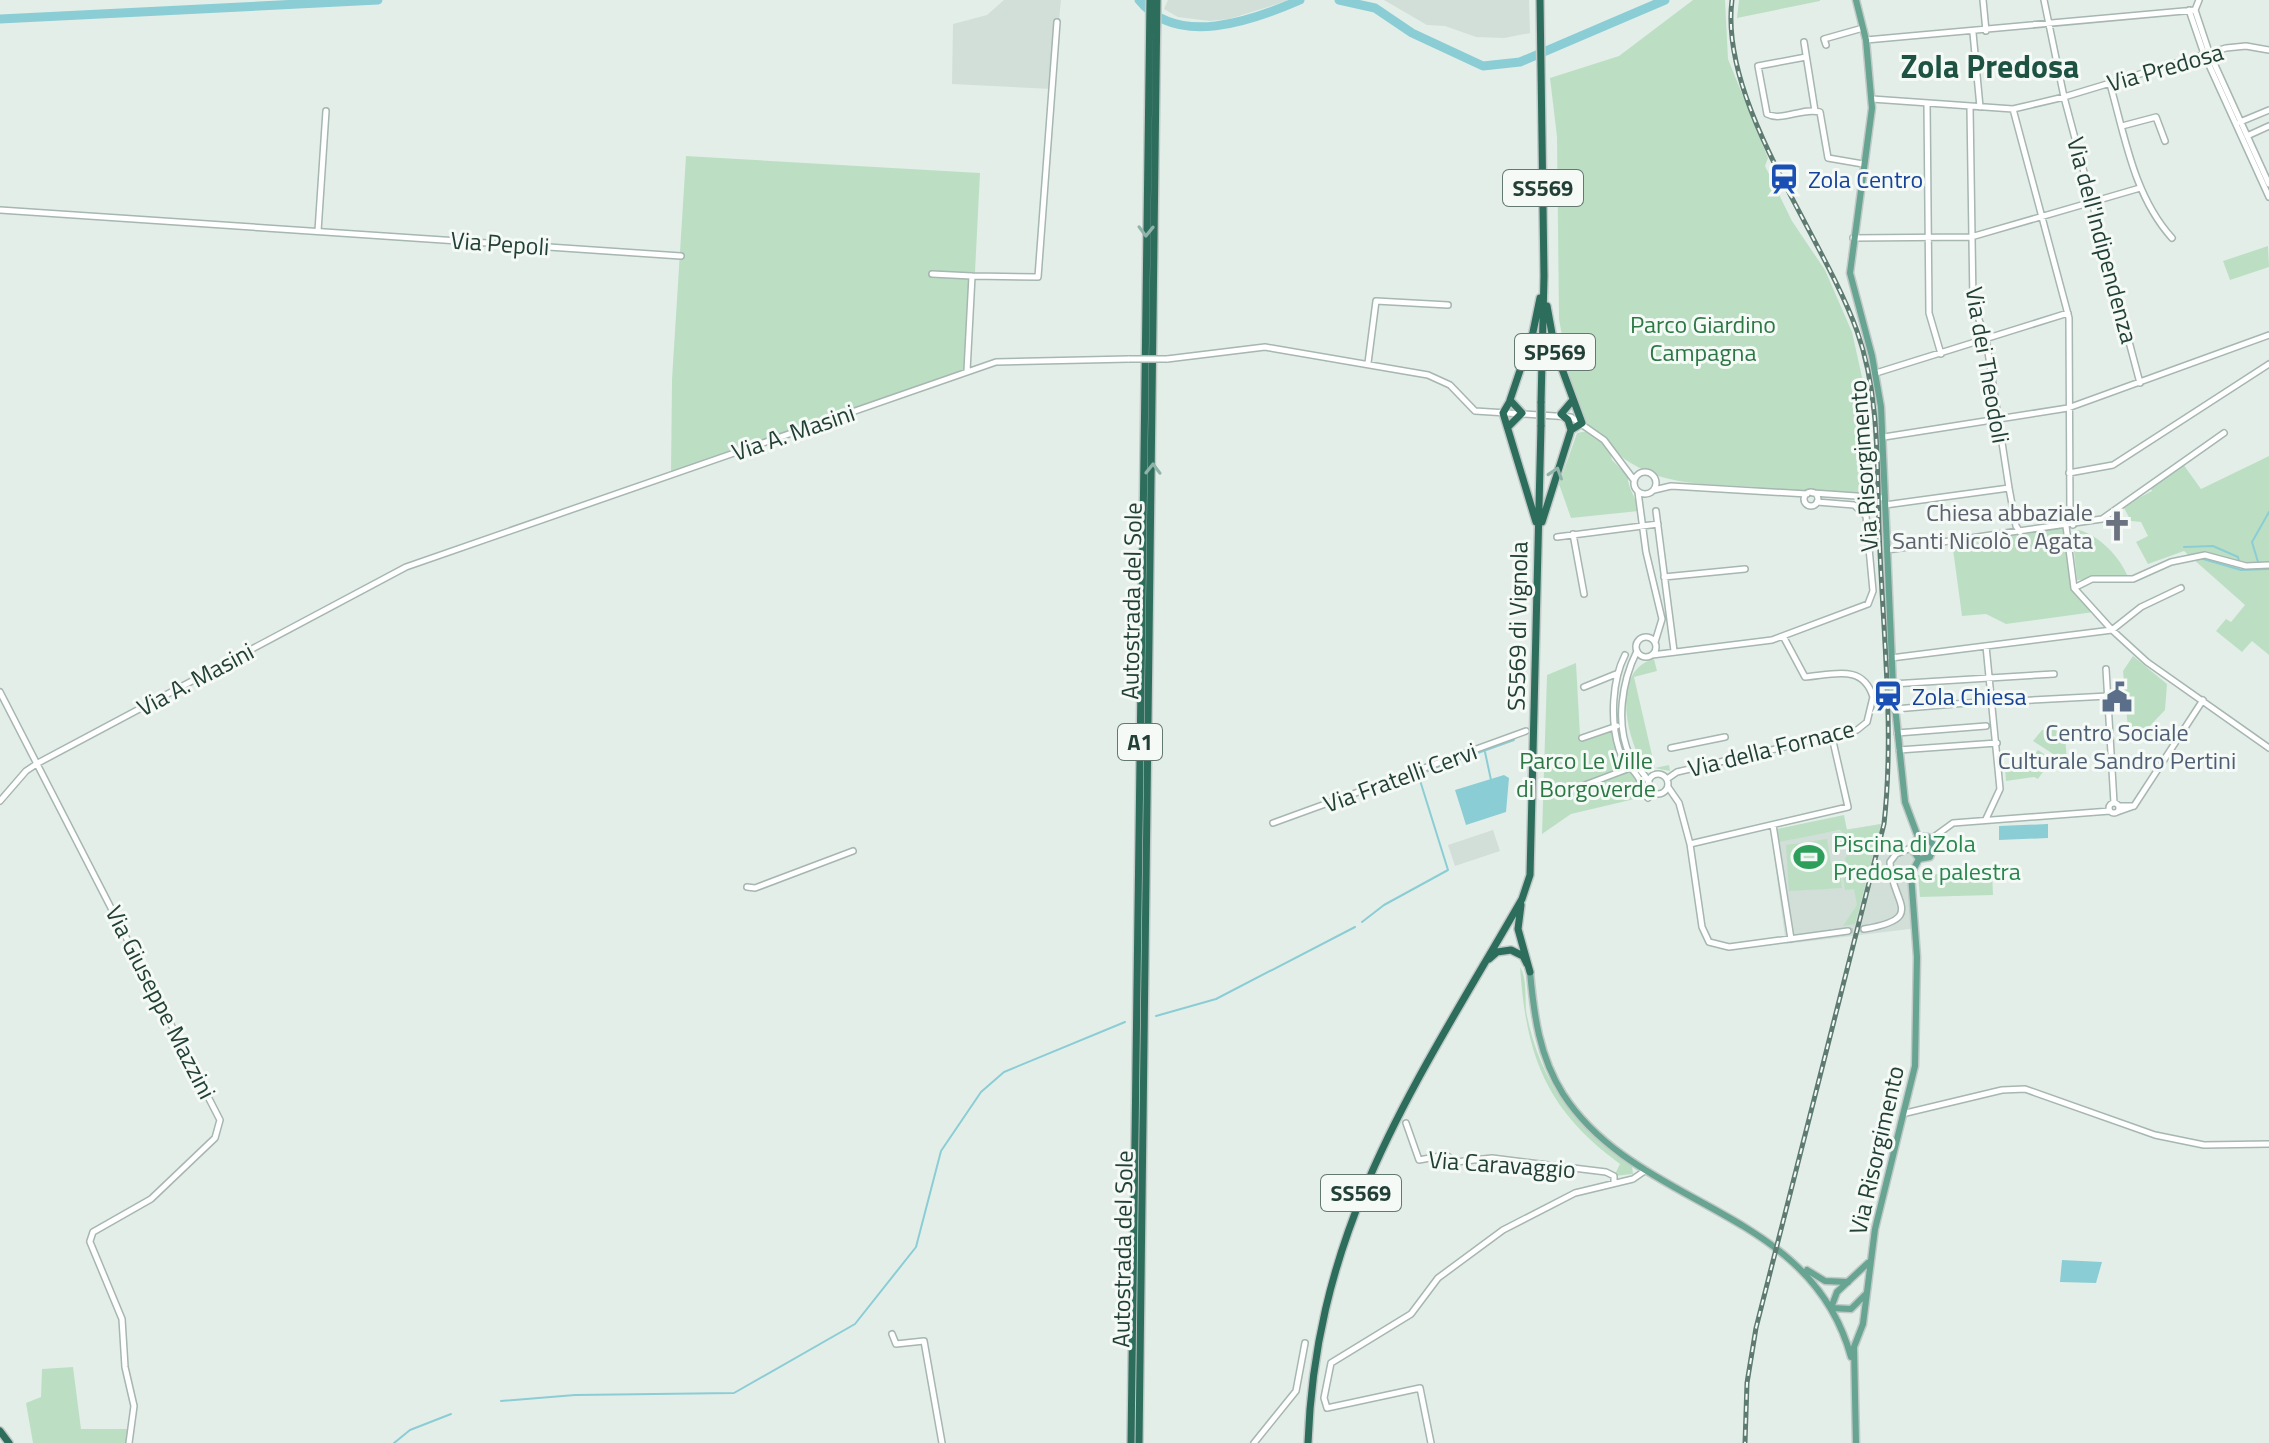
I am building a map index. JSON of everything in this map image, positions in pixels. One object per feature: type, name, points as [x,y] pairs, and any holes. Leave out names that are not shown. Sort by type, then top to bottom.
[{"type":"highway","name":"Autostrada del Sole","points":[[1131,1443],[1150,0]]},
{"type":"highway","name":"Autostrada del Sole","points":[[1139,1443],[1157,0]]},
{"type":"highway","name":"SS569 di Vignola","points":[[1308,1443],[1312,1383],[1324,1313],[1354,1211],[1387,1134],[1522,899],[1532,852],[1544,276],[1540,0]]},
{"type":"highway","name":"SP569","points":[[1503,413],[1533,332],[1544,276]]},
{"type":"highway","name":"SP569","points":[[1544,276],[1555,350],[1582,423]]},
{"type":"highway","name":"SP569","points":[[1510,400],[1522,413]]},
{"type":"highway","name":"SP569","points":[[1561,414],[1572,401]]},
{"type":"highway","points":[[1503,413],[1538,536]]},
{"type":"highway","points":[[1509,426],[1522,413]]},
{"type":"highway","points":[[1538,536],[1571,430],[1568,420],[1561,414]]},
{"type":"highway","points":[[1571,430],[1582,423]]},
{"type":"highway","name":"SS569","points":[[1522,899],[1518,929],[1530,972]]},
{"type":"highway","points":[[1482,967],[1497,952],[1511,950],[1523,956],[1530,972]]},
{"type":"highway","points":[[0,1431],[9,1443]]},
{"type":"main road","name":"Via Risorgimento","points":[[1857,1],[1866,40],[1872,99],[1853,238],[1852,288],[1876,373],[1884,437],[1892,684],[1905,802],[1918,837]]},
{"type":"main road","points":[[1918,837],[1931,839],[1933,854],[1919,859],[1911,848],[1918,837]]},
{"type":"main road","name":"Via Risorgimento","points":[[1856,1443],[1858,1408],[1853,1368],[1870,1260],[1915,1066],[1917,957],[1911,874],[1919,859]]},
{"type":"main road","points":[[1530,972],[1533,1012],[1540,1043],[1562,1093],[1597,1134],[1647,1170],[1729,1216],[1825,1281],[1848,1282]]},
{"type":"main road","name":"Via Risorgimento","points":[[1831,1308],[1833,1298],[1870,1260]]},
{"type":"main road","points":[[1796,1263],[1831,1308],[1853,1368]]},
{"type":"main road","points":[[1831,1308],[1845,1311],[1855,1306],[1867,1290]]},
{"type":"street","points":[[1983,0],[1986,31]]},
{"type":"street","name":"Via dell'Indipendenza","points":[[2044,0],[2064,97],[2140,383]]},
{"type":"street","points":[[1866,40],[2192,10],[2199,0]]},
{"type":"street","points":[[2192,10],[2206,53],[2269,184]]},
{"type":"street","points":[[932,274],[1038,277],[1057,22]]},
{"type":"street","points":[[1825,42],[1863,28]]},
{"type":"street","points":[[1973,32],[1980,107]]},
{"type":"street","points":[[1804,42],[1815,111],[1823,119],[1828,158],[1863,164]]},
{"type":"street","name":"Via Predosa","points":[[1872,99],[2013,109],[2110,84],[2206,53],[2246,46],[2269,50]]},
{"type":"street","points":[[1806,57],[1758,68],[1767,114],[1775,117],[1815,111]]},
{"type":"street","points":[[2110,84],[2140,188],[2153,216],[2172,238]]},
{"type":"street","points":[[1927,103],[1929,313],[1941,354]]},
{"type":"street","name":"Via dei Theodoli","points":[[1970,107],[1973,303],[1986,339],[2016,530]]},
{"type":"street","points":[[2013,109],[2068,313],[2070,514],[2067,526],[2074,588],[2112,630],[2147,662],[2269,748]]},
{"type":"street","points":[[2238,123],[2269,110]]},
{"type":"street","points":[[318,231],[326,111]]},
{"type":"street","points":[[2122,126],[2156,117],[2165,141]]},
{"type":"street","points":[[2238,123],[2247,136],[2269,197]]},
{"type":"street","points":[[2247,136],[2269,126]]},
{"type":"street","points":[[1853,238],[1971,237],[2140,188]]},
{"type":"street","name":"Via Pepoli","points":[[0,210],[681,256]]},
{"type":"street","points":[[967,371],[972,276]]},
{"type":"street","points":[[1368,363],[1376,301],[1448,305]]},
{"type":"street","points":[[1876,373],[2068,313]]},
{"type":"street","points":[[1884,437],[2068,408],[2269,335]]},
{"type":"street","name":"Via A. Masini","points":[[0,801],[26,771],[38,763],[406,567],[967,371],[1008,360],[1167,359],[1265,347],[1368,363],[1439,379],[1475,411],[1561,414],[1582,423],[1604,440],[1634,480],[1638,492],[1652,492],[1671,486],[1810,493],[1885,501],[2009,488]]},
{"type":"street","points":[[2069,473],[2113,465],[2269,364]]},
{"type":"street","points":[[1887,550],[2016,530],[2067,526],[2107,516],[2224,433]]},
{"type":"street","name":"Via A. Masini","points":[[1624,465],[1671,486]]},
{"type":"street","points":[[1634,480],[1642,472]]},
{"type":"street","points":[[1643,508],[1652,492],[1655,477]]},
{"type":"street","points":[[1638,492],[1662,619],[1652,655]]},
{"type":"street","points":[[1810,493],[1817,502]]},
{"type":"street","points":[[1630,665],[1645,656],[1665,652],[1783,636],[1863,607],[1872,597],[1864,512],[1854,505],[1817,502],[1808,505],[1810,493]]},
{"type":"street","points":[[1656,511],[1674,651]]},
{"type":"street","points":[[2067,526],[2070,514]]},
{"type":"street","points":[[1557,537],[1658,524]]},
{"type":"street","points":[[1573,534],[1584,594]]},
{"type":"street","points":[[2074,588],[2092,579],[2133,579],[2164,564],[2205,555],[2246,566],[2269,565]]},
{"type":"street","points":[[1664,577],[1745,569]]},
{"type":"street","points":[[1890,658],[2112,630],[2141,607],[2181,588]]},
{"type":"street","points":[[1660,630],[1638,642],[1623,685],[1626,737],[1629,754],[1653,793],[1675,798]]},
{"type":"street","name":"Via della Fornace","points":[[1667,779],[1677,772],[1857,730],[1867,722],[1874,704],[1871,691],[1854,673],[1805,677],[1783,636]]},
{"type":"street","points":[[1645,637],[1665,652]]},
{"type":"street","points":[[1986,646],[2000,795],[1986,820]]},
{"type":"street","points":[[1637,651],[1645,656]]},
{"type":"street","points":[[1625,655],[1617,674],[1618,749],[1642,781],[1642,792],[1648,798]]},
{"type":"street","points":[[2106,669],[2115,808]]},
{"type":"street","points":[[1584,687],[1617,674]]},
{"type":"street","points":[[1892,684],[2054,674]]},
{"type":"street","points":[[0,692],[38,763]]},
{"type":"street","points":[[1895,709],[2108,696]]},
{"type":"street","points":[[1931,839],[1953,823],[2134,806],[2203,700]]},
{"type":"street","points":[[1582,738],[1617,726]]},
{"type":"street","points":[[1897,733],[1986,726]]},
{"type":"street","name":"Via Fratelli Cervi","points":[[1273,823],[1526,731]]},
{"type":"street","points":[[1671,748],[1725,737]]},
{"type":"street","points":[[1690,844],[1848,807],[1832,737]]},
{"type":"street","points":[[1899,750],[1997,743]]},
{"type":"street","name":"Via Giuseppe Mazzini","points":[[38,763],[220,1120],[215,1138],[151,1199],[93,1232],[89,1239],[122,1319],[125,1367],[134,1406],[129,1443]]},
{"type":"street","points":[[1585,785],[1630,768]]},
{"type":"street","points":[[1640,770],[1667,779],[1675,798],[1690,844],[1702,927],[1709,942],[1729,947],[1848,931]]},
{"type":"street","points":[[1649,782],[1656,775]]},
{"type":"street","points":[[1663,793],[1668,787]]},
{"type":"street","points":[[1773,825],[1791,939]]},
{"type":"street","points":[[1864,929],[1893,923],[1900,916],[1903,907],[1890,862],[1896,854],[1911,848]]},
{"type":"street","points":[[747,887],[755,888],[853,851]]},
{"type":"street","points":[[1906,1113],[2002,1090],[2025,1089],[2155,1135],[2204,1145],[2269,1144]]},
{"type":"street","name":"Via Caravaggio","points":[[1406,1123],[1419,1160],[1446,1155],[1456,1162],[1492,1158],[1606,1172],[1614,1176],[1614,1183]]},
{"type":"street","name":"Via Caravaggio","points":[[1431,1443],[1420,1388],[1327,1408],[1324,1398],[1331,1363],[1411,1314],[1438,1278],[1503,1230],[1575,1193],[1633,1179],[1647,1170]]},
{"type":"street","points":[[892,1334],[896,1344],[924,1341],[942,1443]]},
{"type":"street","points":[[1254,1443],[1296,1391],[1305,1343]]},
{"type":"shaded area","points":[[1004,0],[1061,0],[1052,89],[952,84],[953,24],[987,15]]},
{"type":"shaded area","points":[[1168,0],[1287,1],[1229,19],[1210,21],[1178,17],[1164,9]]},
{"type":"shaded area","points":[[1384,0],[1529,0],[1530,33],[1504,38],[1476,37],[1445,26],[1427,25]]},
{"type":"shaded area","points":[[1881,824],[1877,847],[1914,846],[1918,928],[1786,944],[1772,841]]},
{"type":"shaded area","points":[[1493,830],[1500,851],[1455,866],[1448,845]]},
{"type":"green space","name":"Parco Giardino Campagna","points":[[1693,0],[1725,0],[1728,59],[1768,158],[1765,166],[1792,221],[1825,270],[1852,332],[1866,395],[1874,497],[1761,491],[1756,487],[1678,481],[1643,470],[1608,446],[1612,460],[1628,476],[1639,511],[1571,518],[1559,484],[1577,433],[1588,431],[1607,446],[1583,425],[1569,375],[1559,319],[1557,137],[1550,78],[1619,56]]},
{"type":"green space","points":[[1739,0],[1820,0],[1820,1],[1737,18]]},
{"type":"green space","points":[[686,156],[980,173],[970,372],[671,473],[672,379]]},
{"type":"green space","points":[[2268,246],[2269,267],[2230,280],[2223,261]]},
{"type":"green space","points":[[2269,456],[2269,655],[2252,641],[2242,652],[2216,631],[2226,619],[2231,622],[2245,605],[2184,551],[2148,564],[2136,542],[2148,536],[2141,522],[2131,521],[2123,506],[2152,491],[2150,487],[2183,464],[2201,489]]},
{"type":"green space","points":[[2066,528],[2071,580],[2094,612],[2006,624],[1986,614],[1962,616],[1952,542]]},
{"type":"green space","points":[[2079,530],[2108,548],[2128,577],[2077,580],[2072,532]]},
{"type":"green space","points":[[2133,656],[2167,684],[2165,710],[2147,729],[2128,730],[2123,671]]},
{"type":"green space","points":[[1654,659],[1657,671],[1634,677],[1655,768],[1669,765],[1670,771],[1644,766],[1628,723],[1627,690],[1632,676],[1640,666]]},
{"type":"green space","name":"Parco Le Ville di Borgoverde","points":[[1576,663],[1580,736],[1614,724],[1617,749],[1623,765],[1637,779],[1639,794],[1643,797],[1571,814],[1542,834],[1547,675]]},
{"type":"green space","points":[[2052,729],[2065,734],[2067,763],[2033,741],[2042,730]]},
{"type":"green space","points":[[2038,750],[2052,759],[2038,779],[2006,781],[2005,769],[2025,766]]},
{"type":"green space","points":[[1844,815],[1847,830],[1881,824],[1855,924],[1843,926],[1857,905],[1854,889],[1845,890],[1843,874],[1847,872],[1845,858],[1856,845],[1854,833],[1846,836],[1840,830],[1779,842],[1777,829]]},
{"type":"green space","name":"Piscina di Zola Predosa e palestra","points":[[1827,839],[1832,869],[1839,868],[1842,888],[1789,891],[1786,845]]},
{"type":"green space","points":[[1992,871],[1993,895],[1920,897],[1918,875]]},
{"type":"green space","points":[[1520,967],[1533,1040],[1551,1083],[1577,1120],[1632,1166],[1633,1174],[1614,1176],[1620,1164],[1574,1123],[1544,1079],[1528,1028]]},
{"type":"green space","points":[[73,1367],[81,1429],[129,1429],[128,1443],[33,1443],[26,1403],[41,1397],[42,1369]]},
{"type":"water","points":[[1504,775],[1509,778],[1506,812],[1466,825],[1455,790]]},
{"type":"water","points":[[2048,824],[2048,838],[1999,840],[1999,826]]},
{"type":"water","points":[[2062,1260],[2102,1262],[2096,1283],[2060,1282]]},
{"type":"waterway","points":[[0,19],[378,0]]},
{"type":"waterway","points":[[1139,0],[1155,15],[1194,27],[1238,22],[1300,0]]},
{"type":"waterway","points":[[1339,0],[1375,8],[1412,33],[1483,66],[1520,62],[1665,0]]},
{"type":"waterway","points":[[2258,562],[2252,542],[2269,512]]},
{"type":"waterway","points":[[2184,547],[2213,546],[2238,557],[2239,562]]},
{"type":"waterway","points":[[2200,558],[2241,570],[2269,569]]},
{"type":"waterway","points":[[1425,772],[1514,740]]},
{"type":"waterway","points":[[1485,752],[1491,780]]},
{"type":"waterway","points":[[1362,922],[1384,905],[1448,870],[1418,774]]},
{"type":"waterway","points":[[1156,1016],[1216,999],[1355,927]]},
{"type":"waterway","points":[[501,1401],[575,1395],[734,1393],[855,1324],[916,1247],[941,1151],[981,1092],[1004,1072],[1125,1022]]},
{"type":"waterway","points":[[394,1443],[410,1430],[451,1414]]},
{"type":"tunnel","points":[[1848,931],[1864,929]]},
{"type":"railway","points":[[1732,0],[1732,40],[1741,82],[1776,168],[1841,293],[1857,331],[1871,385],[1888,723],[1884,824],[1756,1328],[1747,1383],[1745,1443]]},
{"type":"place","name":"Zola Centro","points":[[1784,179]]},
{"type":"place","name":"Chiesa abbaziale Santi Nicolò e Agata","points":[[2117,526]]},
{"type":"place","name":"Zola Chiesa","points":[[1888,696]]},
{"type":"place","name":"Centro Sociale Culturale Sandro Pertini","points":[[2117,697]]},
{"type":"place","name":"Piscina di Zola Predosa e palestra","points":[[1809,857]]},
{"type":"district","name":"Zola Predosa","points":[[1990,66]]}]
